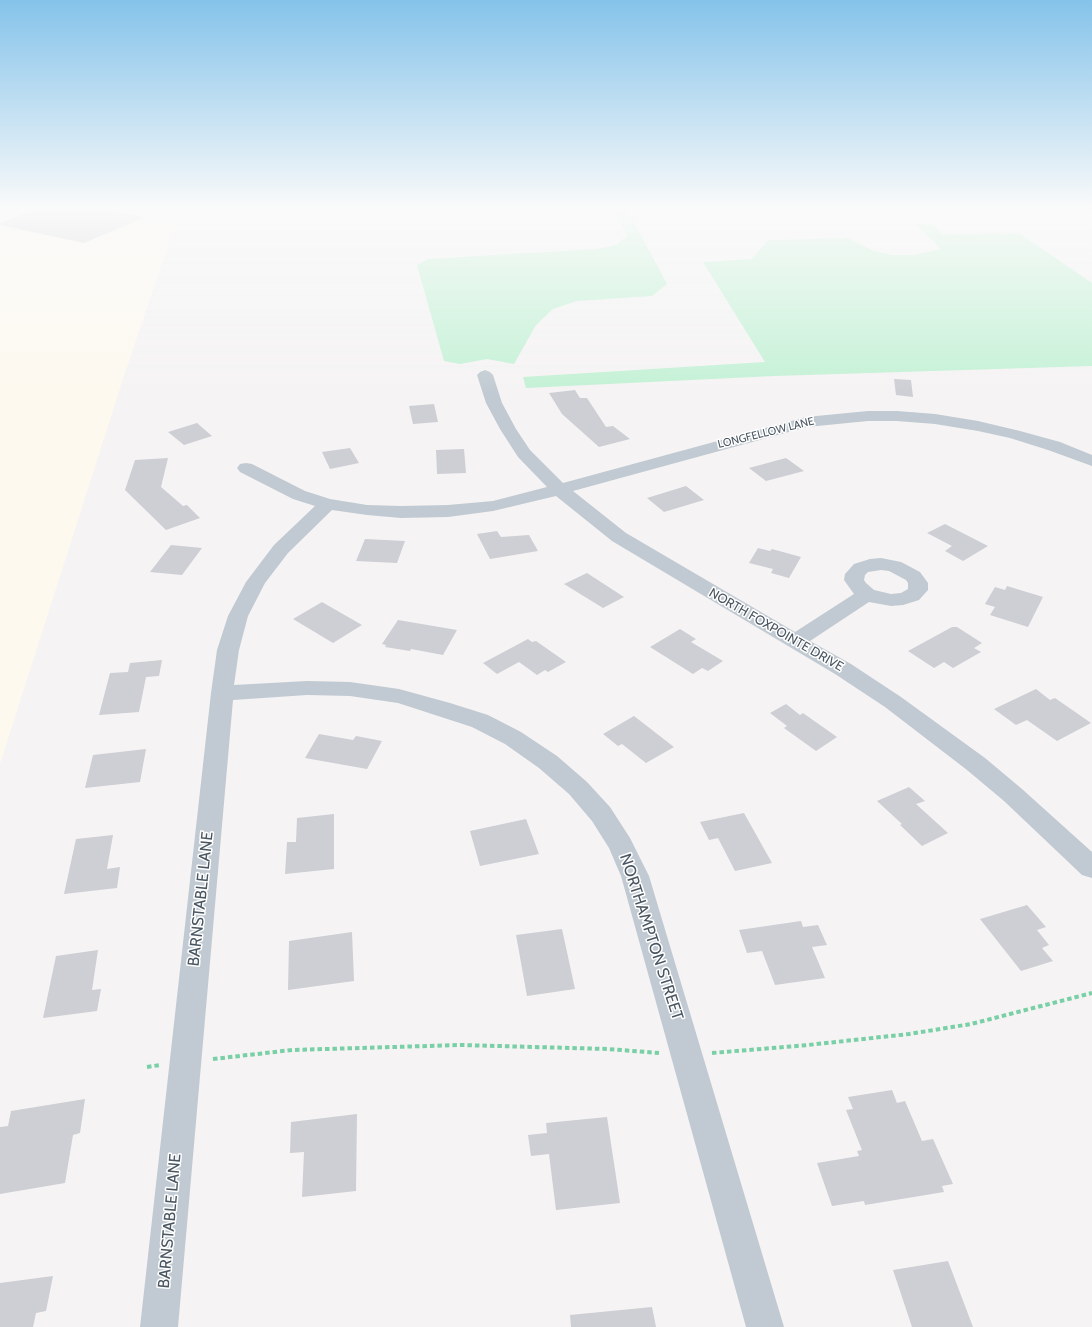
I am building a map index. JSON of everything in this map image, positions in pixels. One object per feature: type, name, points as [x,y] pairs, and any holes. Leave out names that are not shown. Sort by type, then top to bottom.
[{"type":"street","name":"NORTH FOXPOINTE DRIVE","points":[[485,375],[494,403],[508,430],[524,452],[560,490],[587,513],[625,541],[843,669],[887,698],[938,735],[1013,795],[1092,868]]},
{"type":"street","name":"LONGFELLOW LANE","points":[[246,468],[299,495],[328,504],[381,511],[448,511],[493,506],[560,490],[799,424],[840,418],[868,416],[897,416],[936,419],[978,426],[1014,434],[1054,446],[1092,461]]},
{"type":"street","name":"BARNSTABLE LANE","points":[[160,1327],[222,693],[228,650],[238,616],[256,582],[280,550],[328,504]]},
{"type":"street","points":[[795,641],[867,594]]},
{"type":"street","name":"NORTHAMPTON STREET","points":[[222,693],[307,688],[350,689],[399,696],[442,708],[480,722],[513,738],[548,762],[578,788],[601,814],[621,845],[635,876],[765,1327]]},
{"type":"path","points":[[707,1054],[909,1034],[963,1025],[1092,993]]},
{"type":"path","points":[[147,1067],[292,1050],[373,1047],[461,1045],[608,1049],[663,1053]]},
{"type":"shaded area","points":[[0,269],[160,269],[123,379],[0,764]]},
{"type":"green space","points":[[418,269],[659,269],[667,284],[652,296],[577,301],[553,309],[536,325],[514,364],[487,359],[460,364],[444,361]]},
{"type":"green space","points":[[707,269],[1071,269],[1092,283],[1092,366],[774,376],[526,388],[523,377],[765,362]]},
{"type":"building","points":[[894,379],[911,380],[913,397],[896,395]]},
{"type":"building","points":[[575,390],[580,398],[587,398],[606,427],[613,426],[630,439],[599,447],[562,414],[549,393]]},
{"type":"building","points":[[434,404],[438,422],[413,424],[409,406]]},
{"type":"building","points":[[197,423],[212,436],[184,445],[168,432]]},
{"type":"building","points":[[350,448],[359,463],[330,469],[322,452]]},
{"type":"building","points":[[464,449],[466,473],[437,474],[436,450]]},
{"type":"building","points":[[168,458],[161,487],[183,506],[187,505],[200,518],[166,530],[125,490],[135,460]]},
{"type":"building","points":[[786,458],[804,471],[766,481],[749,468]]},
{"type":"building","points":[[686,486],[704,500],[664,512],[647,498]]},
{"type":"building","points":[[945,524],[988,546],[963,561],[945,551],[952,546],[927,533]]},
{"type":"building","points":[[497,531],[501,537],[529,535],[538,551],[490,559],[477,534]]},
{"type":"building","points":[[365,539],[405,541],[397,563],[356,561]]},
{"type":"building","points":[[171,545],[202,548],[182,575],[150,572]]},
{"type":"building","points":[[758,548],[770,551],[772,549],[801,557],[789,578],[771,573],[773,569],[749,563]]},
{"type":"building","points":[[587,573],[624,597],[603,608],[564,584]]},
{"type":"building","points":[[1007,586],[1043,597],[1028,627],[990,615],[995,607],[985,604],[995,587],[1005,590]]},
{"type":"building","points":[[322,602],[362,625],[333,643],[293,619]]},
{"type":"building","points":[[398,620],[457,630],[443,655],[411,649],[410,651],[385,647],[386,645],[382,644]]},
{"type":"building","points":[[952,627],[957,627],[982,643],[974,648],[981,652],[953,668],[944,662],[934,668],[908,651]]},
{"type":"building","points":[[680,629],[696,639],[691,642],[723,661],[708,671],[702,668],[693,674],[650,647]]},
{"type":"building","points":[[528,639],[532,642],[536,641],[566,662],[548,672],[545,670],[537,675],[519,662],[497,674],[483,663]]},
{"type":"building","points":[[162,660],[159,676],[146,677],[139,712],[99,715],[110,673],[128,672],[130,663]]},
{"type":"building","points":[[1036,689],[1050,700],[1055,698],[1091,723],[1057,741],[1027,720],[1016,725],[994,709]]},
{"type":"building","points":[[786,704],[800,715],[803,713],[837,737],[816,751],[784,728],[787,726],[770,713]]},
{"type":"building","points":[[634,716],[674,747],[646,763],[622,744],[618,746],[603,734]]},
{"type":"building","points":[[319,734],[353,740],[356,736],[382,741],[367,769],[305,758]]},
{"type":"building","points":[[146,749],[140,782],[85,788],[93,755]]},
{"type":"building","points":[[909,787],[925,801],[916,804],[948,833],[922,846],[900,825],[902,824],[877,801]]},
{"type":"building","points":[[744,813],[772,863],[735,871],[718,838],[709,840],[700,822]]},
{"type":"building","points":[[334,814],[334,869],[285,874],[287,842],[296,842],[297,818]]},
{"type":"building","points":[[526,819],[539,854],[480,866],[470,831]]},
{"type":"building","points":[[113,835],[107,869],[120,867],[117,888],[64,894],[76,839]]},
{"type":"building","points":[[1027,905],[1046,927],[1037,930],[1049,945],[1042,948],[1053,961],[1021,971],[980,919]]},
{"type":"building","points":[[801,921],[803,927],[818,925],[827,945],[812,947],[825,978],[775,985],[762,951],[747,953],[739,930]]},
{"type":"building","points":[[562,929],[575,989],[527,996],[516,935]]},
{"type":"building","points":[[352,932],[354,981],[288,990],[289,941]]},
{"type":"building","points":[[98,950],[92,990],[101,989],[97,1011],[43,1018],[56,956]]},
{"type":"building","points":[[892,1090],[897,1103],[905,1101],[922,1141],[933,1139],[953,1184],[942,1186],[944,1192],[865,1205],[864,1201],[832,1206],[817,1163],[859,1156],[857,1151],[862,1150],[846,1110],[853,1109],[848,1097]]},
{"type":"building","points":[[85,1099],[80,1133],[73,1135],[65,1183],[0,1194],[0,1127],[8,1126],[11,1111]]},
{"type":"building","points":[[357,1114],[356,1191],[302,1197],[304,1152],[290,1153],[291,1122]]},
{"type":"building","points":[[607,1117],[620,1203],[556,1210],[549,1154],[531,1156],[528,1135],[547,1133],[546,1123]]},
{"type":"building","points":[[948,1261],[973,1327],[912,1327],[893,1270]]},
{"type":"building","points":[[53,1276],[46,1311],[36,1313],[33,1327],[0,1327],[0,1283]]},
{"type":"building","points":[[652,1307],[656,1327],[571,1327],[570,1315]]}]
